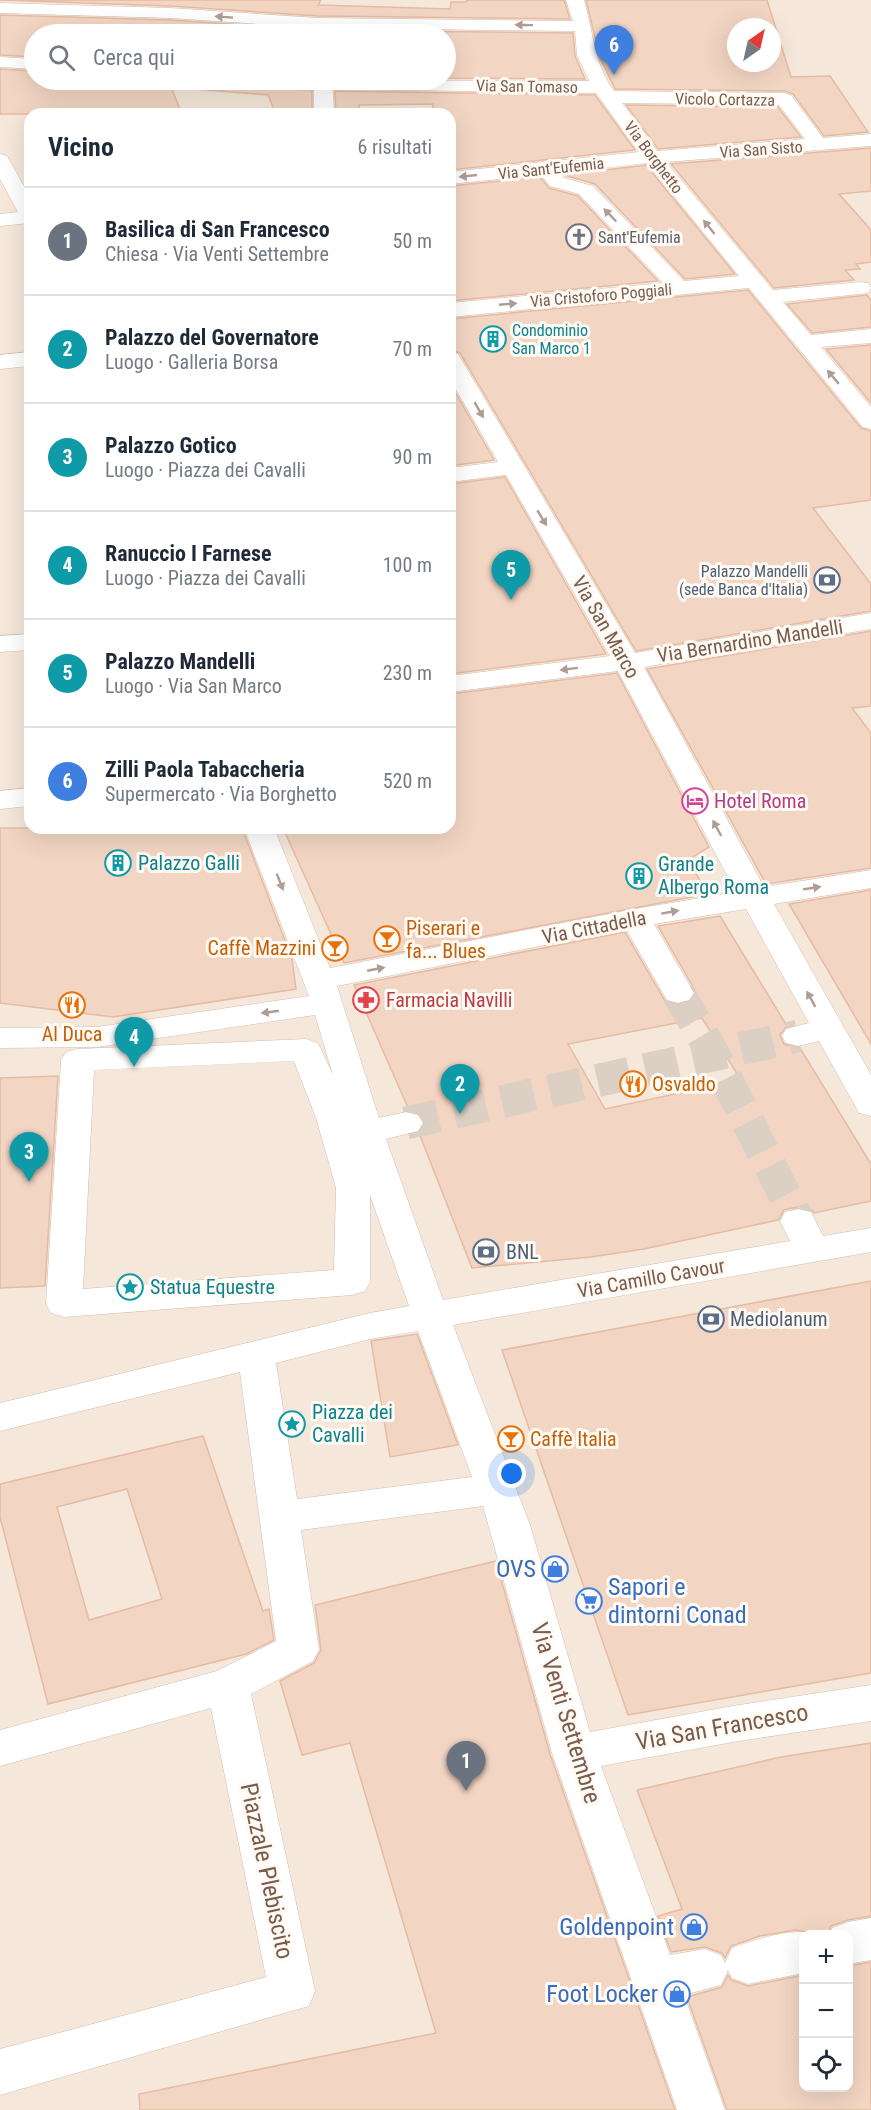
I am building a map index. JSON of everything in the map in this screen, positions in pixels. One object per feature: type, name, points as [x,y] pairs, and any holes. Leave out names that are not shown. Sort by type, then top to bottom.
[{"type":"street","name":"Via Borghetto","points":[[575,0],[583,26],[586,55],[605,92],[652,157],[871,422]]},
{"type":"street","points":[[0,8],[172,6],[318,24]]},
{"type":"street","points":[[456,25],[583,26]]},
{"type":"street","points":[[0,62],[24,63]]},
{"type":"street","name":"Via San Tomaso","points":[[456,87],[605,92]]},
{"type":"street","points":[[323,90],[324,108]]},
{"type":"street","name":"Vicolo Cortazza","points":[[605,92],[784,99],[818,144]]},
{"type":"street","name":"Via San Sisto","points":[[652,157],[871,140]]},
{"type":"street","name":"Via Sant'Eufemia","points":[[456,177],[652,157]]},
{"type":"street","points":[[0,160],[24,205]]},
{"type":"street","points":[[546,168],[557,182],[586,190],[679,288]]},
{"type":"street","points":[[0,219],[24,217]]},
{"type":"street","name":"Via Cristoforo Poggiali","points":[[456,309],[679,288],[759,289]]},
{"type":"street","points":[[759,289],[860,288]]},
{"type":"street","points":[[804,342],[871,336]]},
{"type":"street","points":[[0,362],[24,360]]},
{"type":"street","name":"Via San Marco","points":[[456,369],[627,662],[754,898],[813,1032],[871,1105]]},
{"type":"street","points":[[456,474],[513,467]]},
{"type":"street","name":"Via Bernardino Mandelli","points":[[456,683],[627,662],[871,621]]},
{"type":"street","points":[[0,644],[24,642]]},
{"type":"street","points":[[0,800],[24,798]]},
{"type":"street","points":[[0,1417],[370,1326],[431,1317],[366,1132],[323,991],[261,834]]},
{"type":"street","name":"Via Cittadella","points":[[323,991],[635,918],[871,879]]},
{"type":"street","points":[[635,918],[678,993]]},
{"type":"street","points":[[0,1038],[97,1037],[323,991]]},
{"type":"street","points":[[306,1050],[333,1118],[353,1188],[352,1282],[64,1304],[78,1060],[306,1050]]},
{"type":"street","points":[[366,1132],[406,1123]]},
{"type":"street","name":"Via Camillo Cavour","points":[[431,1317],[805,1236],[871,1240]]},
{"type":"street","name":"Via Venti Settembre","points":[[431,1317],[510,1525],[574,1753],[602,1825],[700,2110]]},
{"type":"street","points":[[0,1748],[228,1686],[298,1649],[256,1354]]},
{"type":"street","points":[[280,1517],[497,1489]]},
{"type":"street","name":"Piazzale Plebiscito","points":[[0,2072],[292,1991],[228,1686]]},
{"type":"street","name":"Via San Francesco","points":[[574,1753],[733,1724],[871,1703]]},
{"type":"street","points":[[853,1942],[871,1939]]},
{"type":"street","points":[[655,1979],[799,1953]]},
{"type":"shaded area","points":[[0,0],[871,0],[871,2110],[0,2110]]},
{"type":"building","points":[[0,0],[321,0],[318,5],[450,9],[451,2],[466,2],[467,0],[564,0],[570,19],[318,16],[170,6]]},
{"type":"building","points":[[586,0],[767,0],[773,18],[727,18],[727,72],[781,72],[781,45],[791,77],[830,76],[868,132],[824,136],[793,94],[785,91],[615,89],[600,58]]},
{"type":"building","points":[[0,15],[229,24],[24,24],[24,56],[0,55]]},
{"type":"building","points":[[456,32],[573,33],[575,56],[585,79],[456,78]]},
{"type":"building","points":[[0,69],[24,70],[24,90],[172,90],[180,108],[24,108],[24,114],[0,114]]},
{"type":"building","points":[[207,90],[312,90],[312,108],[273,108],[268,95]]},
{"type":"building","points":[[335,91],[595,95],[635,150],[456,169],[456,108],[433,108],[433,104],[359,105],[359,108],[336,108]]},
{"type":"building","points":[[626,105],[778,107],[801,137],[658,149]]},
{"type":"building","points":[[871,148],[871,191],[839,194],[871,230],[871,262],[856,264],[860,269],[845,270],[854,280],[774,288],[671,164]]},
{"type":"building","points":[[646,165],[735,274],[685,279],[595,184],[564,175]]},
{"type":"building","points":[[540,177],[549,188],[578,196],[658,281],[456,300],[456,185]]},
{"type":"building","points":[[748,290],[861,428],[871,431],[871,500],[813,508],[871,584],[871,611],[636,651],[460,353],[456,352],[456,318]]},
{"type":"building","points":[[867,295],[871,300],[871,327],[812,333],[787,304]]},
{"type":"building","points":[[871,345],[871,403],[826,349]]},
{"type":"building","points":[[456,394],[494,460],[456,465]]},
{"type":"building","points":[[505,477],[606,654],[456,673],[456,483]]},
{"type":"building","points":[[871,631],[871,706],[852,708],[871,733],[871,868],[766,884],[647,669]]},
{"type":"building","points":[[617,673],[709,847],[688,860],[708,894],[344,963],[286,834],[456,834],[456,693]]},
{"type":"building","points":[[0,828],[24,828],[24,834],[244,834],[292,959],[296,989],[113,1017],[0,1003]]},
{"type":"building","points":[[871,890],[871,1044],[789,904]]},
{"type":"building","points":[[720,916],[787,1026],[780,1035],[784,1044],[800,1048],[871,1164],[871,1201],[814,1213],[812,1210],[797,1207],[784,1210],[778,1220],[644,1249],[591,1257],[472,1268],[419,1133],[425,1122],[419,1113],[409,1110],[354,985],[625,932],[665,1001],[679,1005],[691,1001],[696,992],[658,926]],"holes":[[[702,1018],[741,1080],[605,1109],[568,1044]]]},
{"type":"building","points":[[58,1076],[45,1286],[0,1288],[0,1078]]},
{"type":"building","points":[[871,1281],[871,1673],[628,1715],[502,1350]]},
{"type":"building","points":[[417,1334],[458,1445],[390,1457],[371,1341]]},
{"type":"building","points":[[203,1436],[263,1611],[269,1609],[274,1640],[246,1654],[48,1704],[0,1517],[0,1484]],"holes":[[[127,1489],[162,1599],[89,1620],[57,1507]]]},
{"type":"building","points":[[496,1561],[550,1754],[675,2110],[140,2110],[139,2094],[436,2033],[350,1743],[302,1755],[280,1681],[314,1663],[321,1650],[315,1605]]},
{"type":"building","points":[[871,1743],[871,1916],[848,1920],[831,1926],[829,1930],[795,1930],[760,1936],[731,1946],[725,1958],[722,1953],[705,1947],[671,1952],[658,1916],[682,1909],[637,1790],[781,1757]]},
{"type":"building","points":[[871,1962],[871,2110],[727,2110],[687,1997],[722,1987],[728,1975],[731,1980],[748,1986],[799,1976],[799,2092],[853,2092],[853,1965]]},
{"type":"tunnel","points":[[678,993],[714,1055]]},
{"type":"tunnel","points":[[714,1055],[798,1036]]},
{"type":"tunnel","points":[[406,1123],[714,1055]]},
{"type":"tunnel","points":[[714,1055],[798,1221]]},
{"type":"place","name":"Zilli Paola Tabaccheria","points":[[614,75]]},
{"type":"place","name":"Sant'Eufemia","points":[[579,237]]},
{"type":"place","name":"Condominio San Marco 1","points":[[493,339]]},
{"type":"place","name":"Palazzo Mandelli (sede Banca d'Italia)","points":[[827,580]]},
{"type":"place","name":"Palazzo Mandelli","points":[[511,600]]},
{"type":"place","name":"Hotel Roma","points":[[695,801]]},
{"type":"place","name":"Palazzo Galli","points":[[118,863]]},
{"type":"place","name":"Grande Albergo Roma","points":[[639,876]]},
{"type":"place","name":"Piserari e fa... Blues","points":[[387,939]]},
{"type":"place","name":"Caffè Mazzini","points":[[335,948]]},
{"type":"place","name":"Farmacia Navilli","points":[[366,1000]]},
{"type":"place","name":"Al Duca","points":[[72,1005]]},
{"type":"place","name":"Ranuccio I Farnese","points":[[134,1067]]},
{"type":"place","name":"Osvaldo","points":[[633,1084]]},
{"type":"place","name":"Palazzo del Governatore","points":[[460,1114]]},
{"type":"place","name":"Palazzo Gotico","points":[[29,1182]]},
{"type":"place","name":"BNL","points":[[486,1252]]},
{"type":"place","name":"Statua Equestre","points":[[130,1287]]},
{"type":"place","name":"Mediolanum","points":[[711,1319]]},
{"type":"place","name":"Piazza dei Cavalli","points":[[292,1424]]},
{"type":"place","name":"Caffè Italia","points":[[511,1439]]},
{"type":"place","name":"OVS","points":[[555,1569]]},
{"type":"place","name":"Sapori e dintorni Conad","points":[[589,1601]]},
{"type":"place","name":"Basilica di San Francesco","points":[[466,1791]]},
{"type":"place","name":"Goldenpoint","points":[[694,1927]]},
{"type":"place","name":"Foot Locker","points":[[677,1994]]}]
